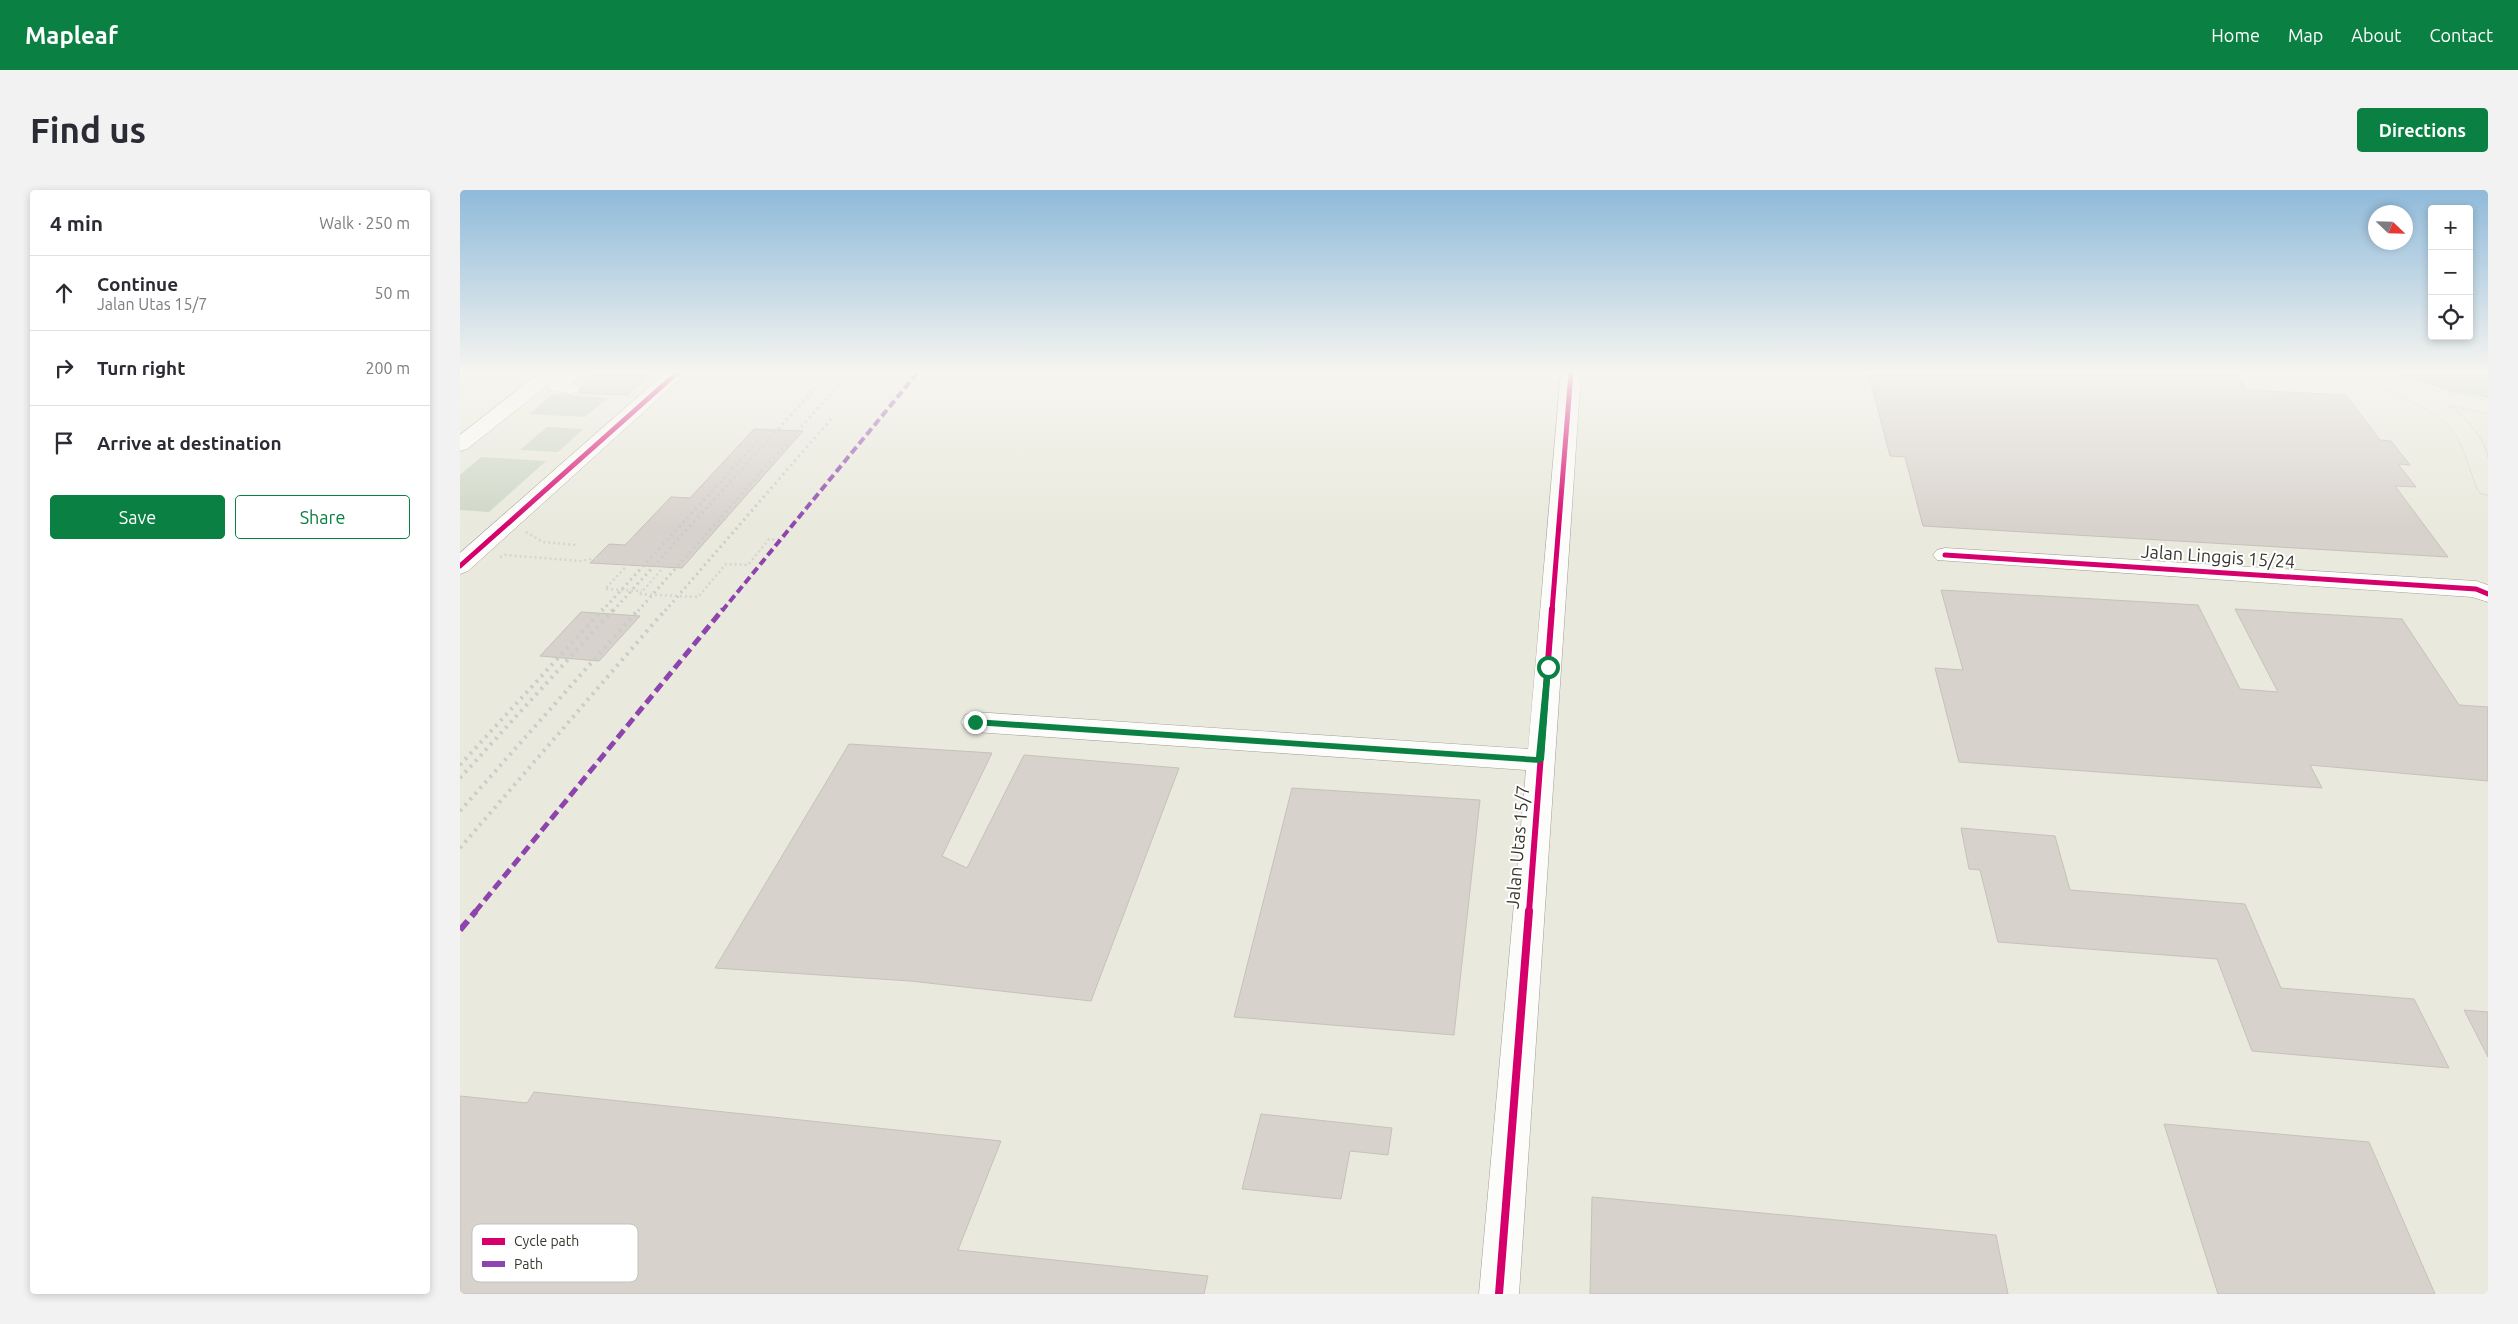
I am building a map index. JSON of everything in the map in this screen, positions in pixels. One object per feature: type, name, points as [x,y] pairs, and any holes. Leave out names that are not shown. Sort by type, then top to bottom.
[{"type":"main road","points":[[2457,424],[2467,436],[2488,488]]},
{"type":"street","points":[[460,445],[492,424]]},
{"type":"street","points":[[460,566],[621,424]]},
{"type":"street","name":"Jalan Utas 15/7","points":[[1499,1294],[1567,424]]},
{"type":"street","name":"Jalan Linggis 15/24","points":[[1945,555],[2484,589]]},
{"type":"street","points":[[975,722],[1540,760]]},
{"type":"path","points":[[524,531],[543,542],[577,545]]},
{"type":"path","points":[[634,557],[606,589],[698,597],[726,564],[748,565],[769,539],[780,540]]},
{"type":"path","points":[[479,551],[581,562],[607,556]]},
{"type":"path","points":[[641,592],[662,569]]},
{"type":"green space","points":[[547,427],[583,429],[558,452],[520,450]]},
{"type":"green space","points":[[481,457],[546,461],[489,512],[460,510],[460,475]]},
{"type":"building","points":[[1881,424],[2368,424],[2380,440],[2391,441],[2410,465],[2398,464],[2416,487],[2395,486],[2448,557],[1923,526],[1905,457],[1890,456]]},
{"type":"building","points":[[754,429],[803,431],[682,568],[590,563],[609,544],[625,545],[671,497],[690,498]]},
{"type":"building","points":[[1941,590],[2198,605],[2240,689],[2278,692],[2235,609],[2402,619],[2459,705],[2488,707],[2488,781],[2310,765],[2322,788],[1959,762],[1935,668],[1963,670]]},
{"type":"building","points":[[581,612],[640,616],[599,661],[540,656]]},
{"type":"building","points":[[849,744],[992,753],[942,856],[967,868],[1024,755],[1179,768],[1091,1001],[910,981],[715,968]]},
{"type":"building","points":[[1292,788],[1480,800],[1454,1035],[1234,1017]]},
{"type":"building","points":[[1961,828],[2055,836],[2070,890],[2245,904],[2281,988],[2414,999],[2449,1068],[2252,1051],[2217,959],[1998,942],[1980,870],[1969,869]]},
{"type":"building","points":[[2464,1010],[2488,1012],[2488,1057]]},
{"type":"building","points":[[534,1092],[1001,1141],[958,1250],[1208,1276],[1204,1294],[460,1294],[460,1096],[527,1103]]},
{"type":"building","points":[[1261,1114],[1392,1128],[1388,1155],[1350,1151],[1341,1199],[1242,1189]]},
{"type":"building","points":[[2164,1124],[2369,1142],[2435,1294],[2218,1294]]},
{"type":"building","points":[[1592,1197],[1996,1235],[2008,1294],[1590,1294]]},
{"type":"railway","points":[[613,611],[783,424]]},
{"type":"railway","points":[[638,611],[804,424]]},
{"type":"railway","points":[[665,611],[827,424]]},
{"type":"railway","points":[[602,611],[758,441]]},
{"type":"railway","points":[[460,765],[603,609]]},
{"type":"railway","points":[[460,778],[614,609]]},
{"type":"railway","points":[[460,811],[639,609]]},
{"type":"railway","points":[[460,848],[666,609]]},
{"type":"marked path","points":[[460,930],[876,424]]},
{"type":"cycle path","points":[[460,566],[620,424]]},
{"type":"cycle path","points":[[1499,1294],[1567,424]]},
{"type":"cycle path","points":[[1945,555],[2476,589],[2488,594]]},
{"type":"route","points":[[975,722],[1540,760],[1548,667]]}]
